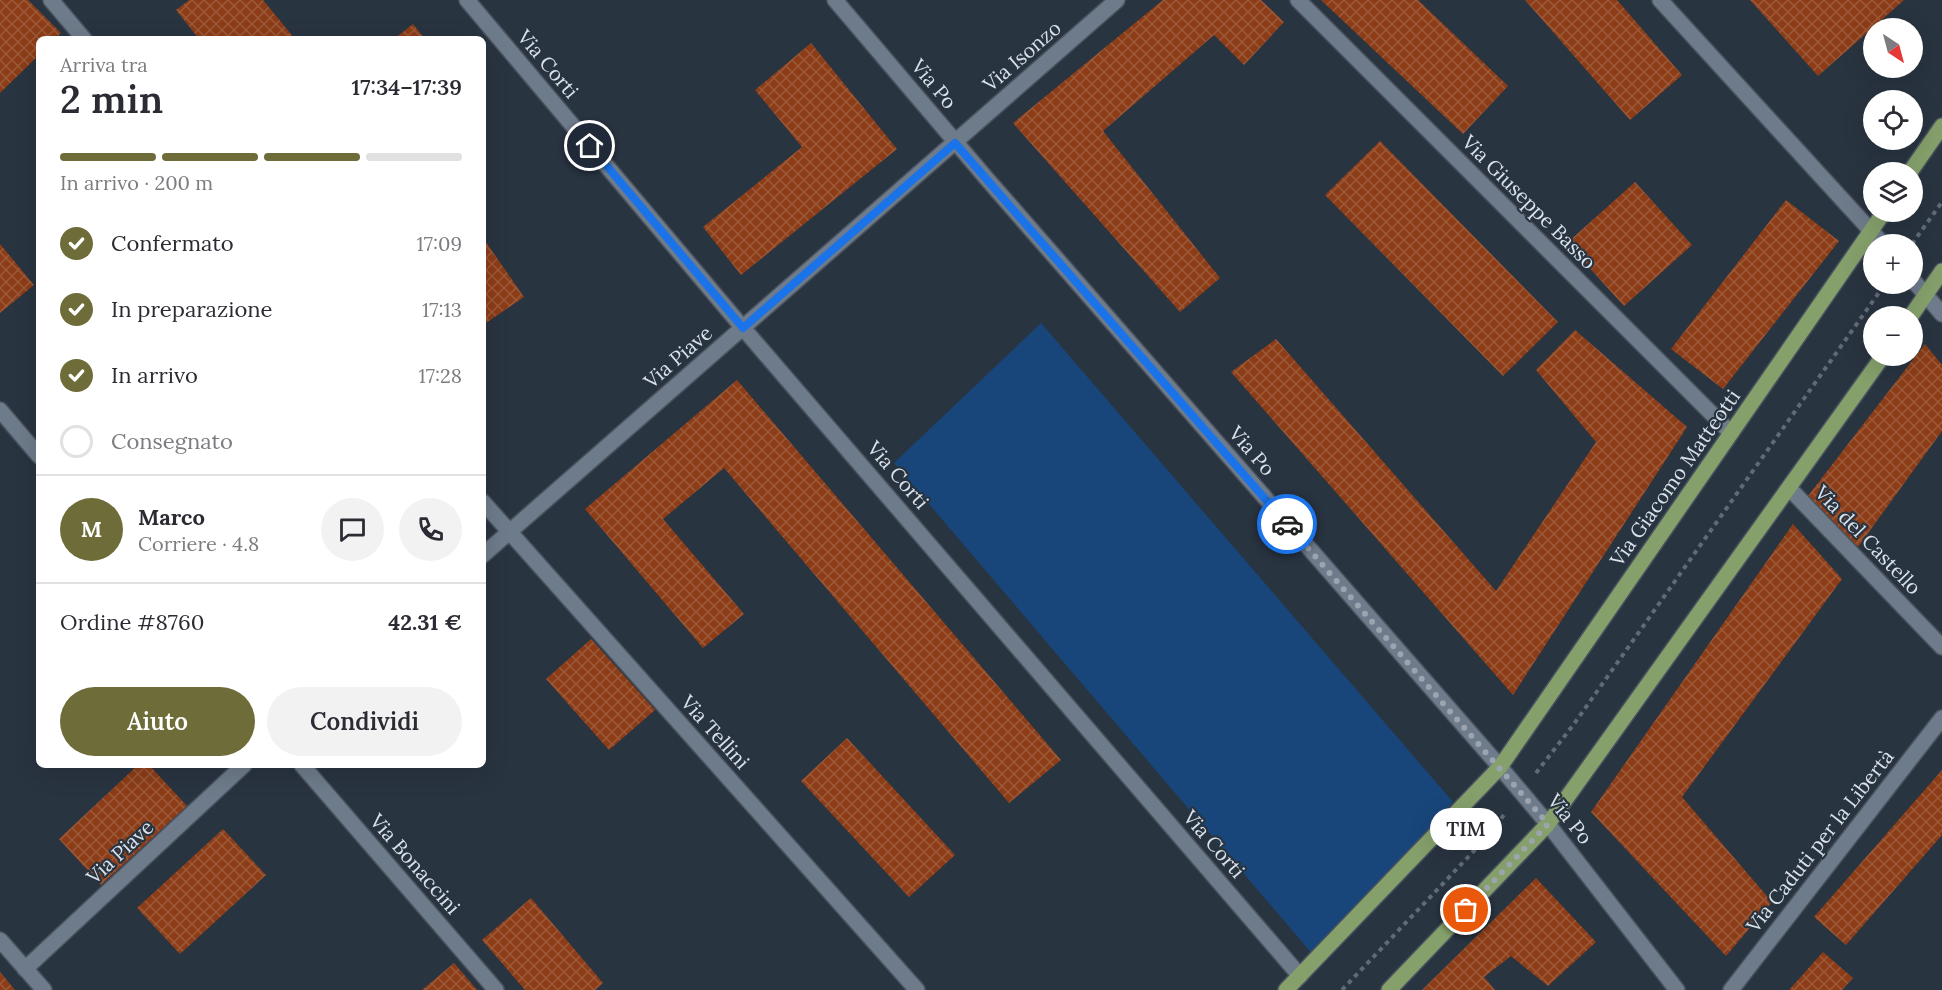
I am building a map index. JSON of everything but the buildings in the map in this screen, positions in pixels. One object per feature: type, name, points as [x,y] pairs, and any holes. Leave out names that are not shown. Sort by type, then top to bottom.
[{"type":"main road","points":[[1917,162],[1942,126]]},
{"type":"main road","name":"Via Giacomo Matteotti","points":[[1286,990],[1500,767],[1877,222]]},
{"type":"main road","points":[[1918,306],[1942,271]]},
{"type":"main road","points":[[1389,990],[1548,824],[1876,366]]},
{"type":"street","points":[[51,0],[81,36]]},
{"type":"street","name":"Via Corti","points":[[466,0],[743,328],[1300,976]]},
{"type":"street","name":"Via Po","points":[[835,0],[955,143],[1500,767],[1548,824],[1677,990]]},
{"type":"street","name":"Via Isonzo","points":[[955,143],[1117,0]]},
{"type":"street","name":"Via Giuseppe Basso","points":[[1298,0],[1731,433]]},
{"type":"street","points":[[1660,0],[1874,234]]},
{"type":"street","name":"Via Piave","points":[[486,552],[955,143]]},
{"type":"street","points":[[1923,292],[1942,314]]},
{"type":"street","points":[[0,410],[36,452]]},
{"type":"street","name":"Via del Castello","points":[[1789,488],[1942,647]]},
{"type":"street","name":"Via Tellini","points":[[486,505],[917,990]]},
{"type":"street","name":"Via Caduti per la Libertà","points":[[1731,990],[1942,718]]},
{"type":"street","name":"Via Piave","points":[[25,969],[241,768]]},
{"type":"street","name":"Via Bonaccini","points":[[305,768],[496,990]]},
{"type":"street","points":[[0,940],[44,990]]},
{"type":"path","points":[[1919,234],[1942,202]]},
{"type":"path","points":[[1342,990],[1490,834],[1574,723],[1878,294]]},
{"type":"shaded area","points":[[1041,323],[1453,802],[1314,956],[894,463]]},
{"type":"way so far","points":[[1287,524],[1548,824],[1466,910]]},
{"type":"place","name":"TIM","points":[[1466,910]]},
{"type":"route","points":[[590,146],[743,328],[955,143],[1287,524]]}]
